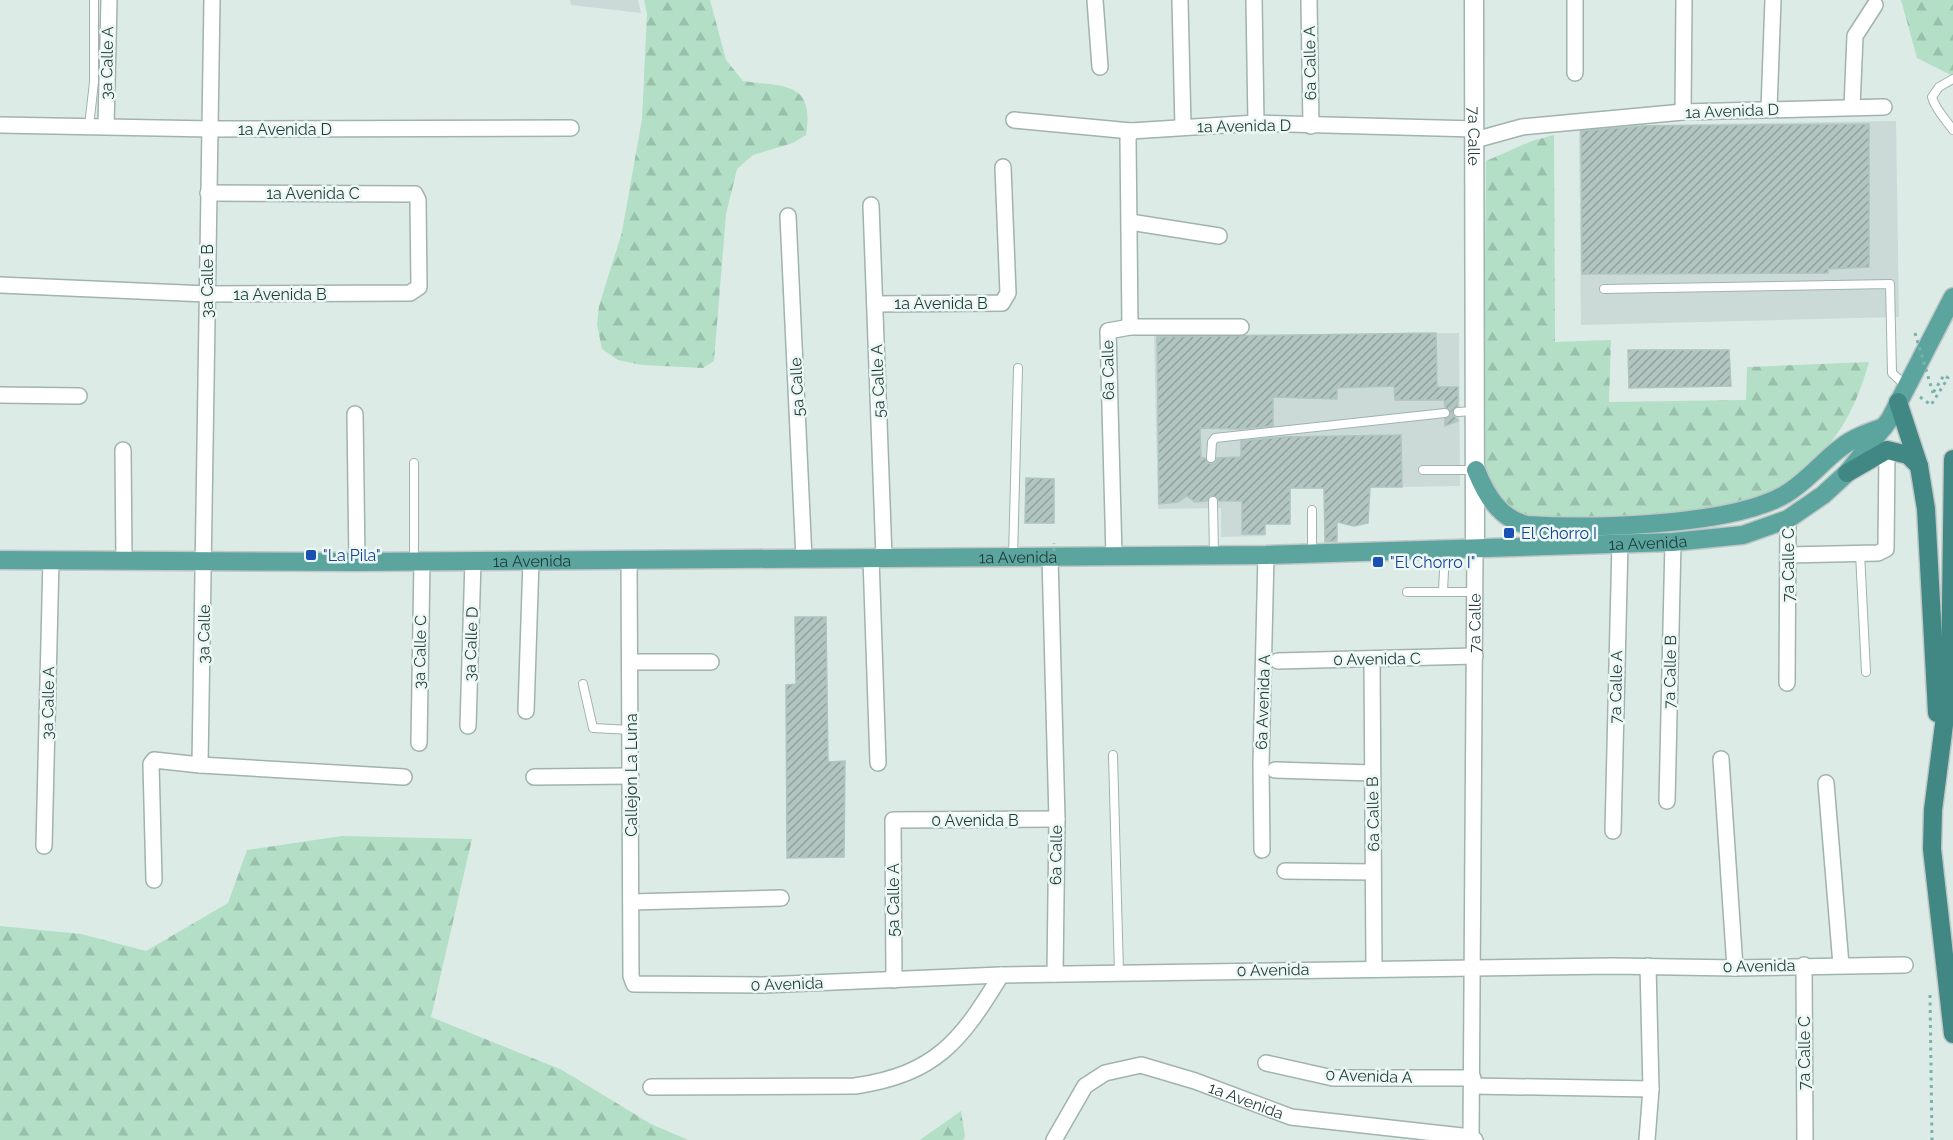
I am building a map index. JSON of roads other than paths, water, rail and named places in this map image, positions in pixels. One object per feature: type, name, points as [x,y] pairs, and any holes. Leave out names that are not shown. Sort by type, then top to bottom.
[{"type":"highway","points":[[1904,392],[1927,519],[1939,760]]},
{"type":"highway","points":[[1847,473],[1887,450],[1908,455],[1919,466]]},
{"type":"highway","points":[[1953,459],[1950,678],[1939,760],[1932,849],[1953,1034]]},
{"type":"main road","name":"1a Avenida","points":[[0,560],[418,562],[1266,555],[1673,542],[1743,535],[1788,519],[1823,495],[1847,473],[1884,427],[1953,297]]},
{"type":"main road","points":[[1476,470],[1485,491],[1499,509],[1515,522],[1527,525],[1608,525],[1716,517],[1747,510],[1784,495],[1804,482],[1844,445],[1884,427]]},
{"type":"street","name":"3a Calle A","points":[[106,126],[109,0]]},
{"type":"street","name":"3a Calle B","points":[[206,562],[208,194],[212,0]]},
{"type":"street","points":[[1095,0],[1100,67]]},
{"type":"street","points":[[1180,0],[1183,127]]},
{"type":"street","points":[[1254,0],[1256,123]]},
{"type":"street","name":"6a Calle A","points":[[1309,0],[1311,126]]},
{"type":"street","name":"7a Calle","points":[[1473,1139],[1476,470],[1467,412],[1475,134],[1474,0]]},
{"type":"street","points":[[1575,0],[1575,73]]},
{"type":"street","points":[[1683,112],[1684,0]]},
{"type":"street","points":[[1769,109],[1773,0]]},
{"type":"street","points":[[1852,107],[1855,36],[1875,5]]},
{"type":"street","name":"1a Avenida D","points":[[1014,120],[1131,131],[1256,123],[1475,134],[1522,127],[1683,112],[1884,107]]},
{"type":"street","name":"1a Avenida D","points":[[0,125],[211,129],[571,128]]},
{"type":"street","name":"6a Calle","points":[[1114,556],[1106,333],[1111,329],[1130,327],[1128,138],[1131,131]]},
{"type":"street","name":"1a Avenida B","points":[[875,304],[1002,303],[1006,300],[1008,293],[1003,167]]},
{"type":"street","name":"1a Avenida C","points":[[208,194],[412,193],[417,196],[419,287],[415,292]]},
{"type":"street","name":"5a Calle A","points":[[871,205],[875,304],[878,558]]},
{"type":"street","name":"5a Calle","points":[[788,216],[804,559]]},
{"type":"street","points":[[1130,222],[1219,236]]},
{"type":"street","name":"1a Avenida B","points":[[0,285],[207,294],[415,292]]},
{"type":"street","points":[[1130,327],[1241,327]]},
{"type":"street","points":[[0,395],[79,396]]},
{"type":"street","points":[[355,414],[357,562]]},
{"type":"street","points":[[123,450],[124,560]]},
{"type":"street","points":[[1788,555],[1878,553],[1886,549],[1887,450]]},
{"type":"street","name":"7a Calle C","points":[[1787,683],[1788,519]]},
{"type":"street","name":"7a Calle B","points":[[1667,801],[1673,542]]},
{"type":"street","name":"7a Calle A","points":[[1613,831],[1620,543]]},
{"type":"street","name":"6a Calle","points":[[1053,555],[1057,819],[1055,974]]},
{"type":"street","name":"6a Avenida A","points":[[1262,850],[1261,764],[1266,555]]},
{"type":"street","points":[[878,558],[878,763]]},
{"type":"street","name":"Callejon La Luna","points":[[629,559],[631,976],[634,984],[641,986]]},
{"type":"street","name":"3a Calle A","points":[[44,846],[51,560]]},
{"type":"street","name":"3a Calle D","points":[[468,726],[473,561]]},
{"type":"street","points":[[526,711],[531,561]]},
{"type":"street","name":"3a Calle","points":[[200,765],[206,562]]},
{"type":"street","name":"3a Calle C","points":[[418,562],[419,743]]},
{"type":"street","name":"0 Avenida C","points":[[1278,661],[1475,656]]},
{"type":"street","name":"6a Calle B","points":[[1372,659],[1374,969]]},
{"type":"street","points":[[630,662],[711,662]]},
{"type":"street","points":[[1721,759],[1735,968]]},
{"type":"street","points":[[154,880],[151,764],[154,760],[200,765],[404,777]]},
{"type":"street","points":[[1275,770],[1372,773]]},
{"type":"street","points":[[534,777],[631,776]]},
{"type":"street","points":[[1826,783],[1841,965]]},
{"type":"street","name":"0 Avenida B","points":[[893,820],[1057,819]]},
{"type":"street","name":"5a Calle A","points":[[893,820],[894,980]]},
{"type":"street","points":[[1285,871],[1373,872]]},
{"type":"street","points":[[631,902],[781,898]]},
{"type":"street","name":"7a Calle C","points":[[1804,965],[1805,1140]]},
{"type":"street","name":"0 Avenida","points":[[641,986],[762,985],[1055,974],[1905,965]]},
{"type":"street","points":[[1647,1140],[1651,1089],[1648,966]]},
{"type":"street","points":[[651,1088],[855,1086],[887,1081],[916,1070],[950,1048],[974,1020],[1001,975]]},
{"type":"street","name":"0 Avenida A","points":[[1266,1063],[1333,1078],[1651,1089]]},
{"type":"street","name":"1a Avenida","points":[[1054,1140],[1085,1086],[1105,1072],[1141,1065],[1195,1081],[1291,1117],[1473,1139]]},
{"type":"lane","points":[[89,126],[94,82],[94,0]]},
{"type":"lane","points":[[1953,79],[1938,87],[1932,97],[1934,105],[1949,117],[1953,130]]},
{"type":"lane","points":[[1604,289],[1890,284],[1892,373],[1904,392]]},
{"type":"lane","points":[[1013,557],[1018,368]]},
{"type":"lane","points":[[1211,458],[1212,442],[1215,438],[1445,413]]},
{"type":"lane","name":"3a Calle C","points":[[414,463],[418,562]]},
{"type":"lane","points":[[1424,470],[1476,470]]},
{"type":"lane","points":[[1213,501],[1214,555]]},
{"type":"lane","points":[[1312,510],[1312,553]]},
{"type":"lane","points":[[1443,591],[1445,548]]},
{"type":"lane","points":[[1860,553],[1866,672]]},
{"type":"lane","points":[[1407,592],[1474,592]]},
{"type":"lane","points":[[583,684],[593,728],[631,730]]},
{"type":"lane","points":[[1113,755],[1119,973]]},
{"type":"place","name":"El Chorro I","points":[[1509,533]]},
{"type":"place","name":"\"La Pila\"","points":[[311,555]]},
{"type":"place","name":"\"El Chorro I\"","points":[[1378,562]]}]
